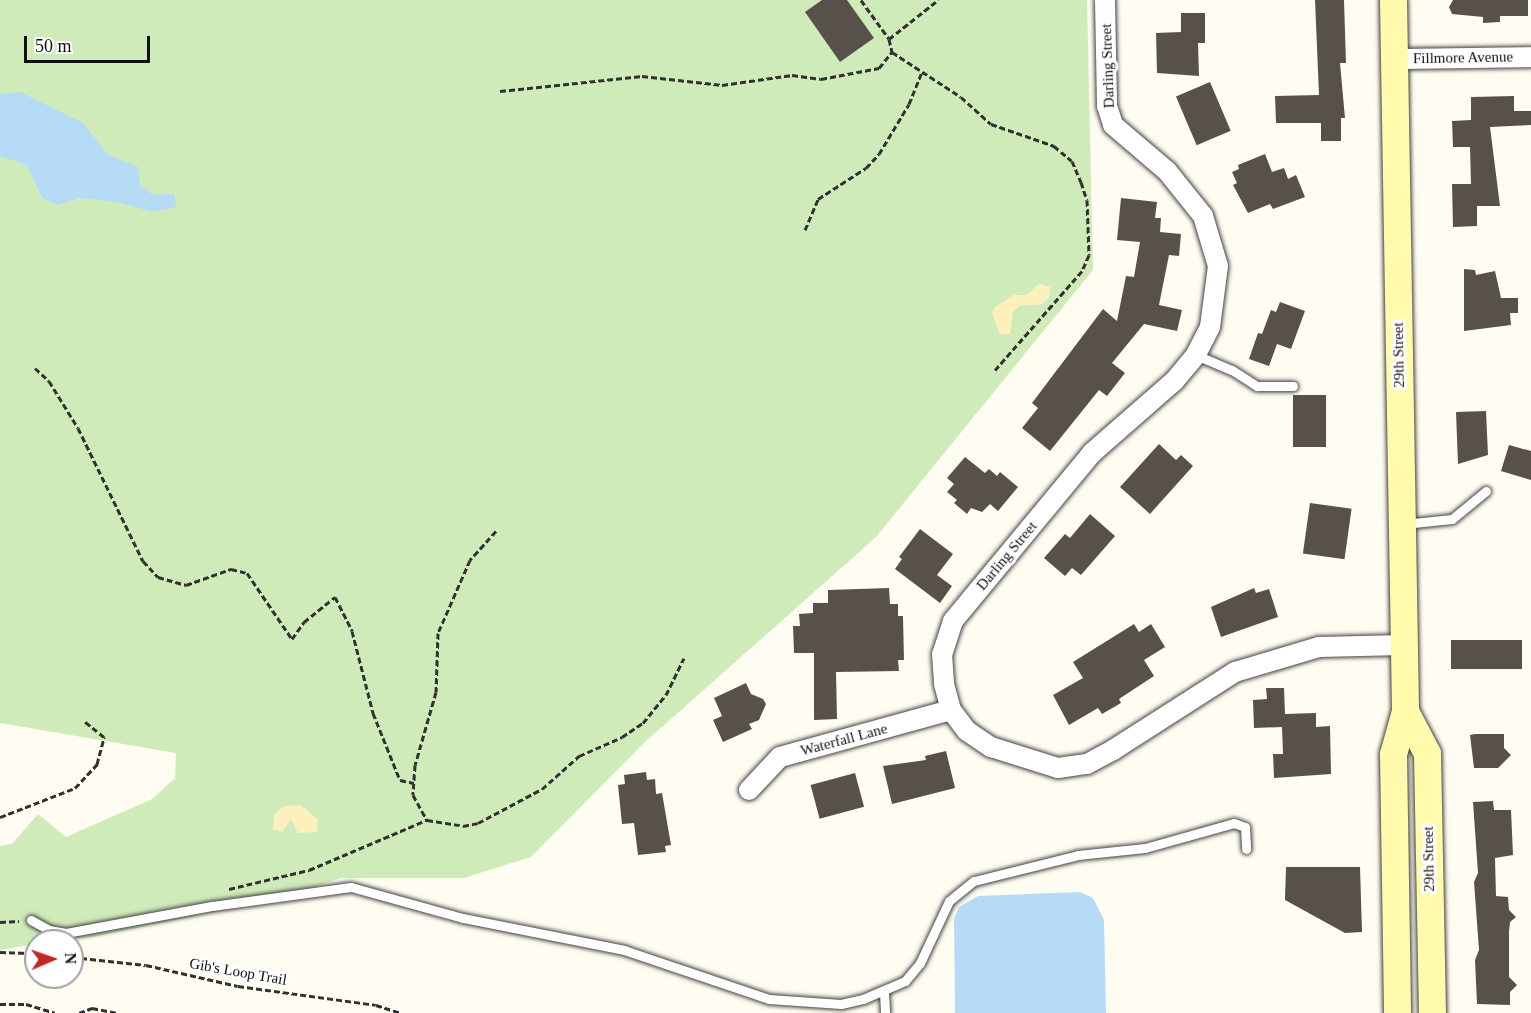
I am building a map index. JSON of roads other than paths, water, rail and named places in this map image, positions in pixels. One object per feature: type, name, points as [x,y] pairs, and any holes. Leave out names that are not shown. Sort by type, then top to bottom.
[{"type":"street","name":"Darling Street","points":[[1105,0],[1107,106],[1113,125],[1188,192],[1213,239],[1218,266],[1217,294],[1210,327],[1196,355],[1173,382],[1092,453],[953,621],[942,654],[944,684],[951,710],[966,731],[991,747],[1058,768],[1087,764],[1113,750],[1235,672],[1319,647],[1404,645]]},
{"type":"street","name":"29th Street","points":[[1393,0],[1405,711],[1393,754],[1397,1013]]},
{"type":"street","name":"Fillmore Avenue","points":[[1394,59],[1531,57]]},
{"type":"street","name":"Waterfall Lane","points":[[749,790],[780,757],[951,710]]},
{"type":"street","name":"29th Street","points":[[1405,711],[1427,753],[1432,1013]]},
{"type":"lane","points":[[1196,355],[1232,370],[1257,386],[1293,386]]},
{"type":"lane","points":[[1402,524],[1452,519],[1486,491]]},
{"type":"lane","points":[[31,920],[49,930],[66,933],[212,906],[351,887],[464,918],[617,948],[769,999],[841,1004],[884,992],[912,974],[949,901],[974,881],[1078,855],[1145,848],[1234,823],[1245,827],[1246,849]]},
{"type":"lane","points":[[884,992],[885,1013]]},
{"type":"water","points":[[20,92],[83,123],[108,155],[138,167],[140,185],[153,195],[174,194],[176,207],[153,212],[117,202],[79,198],[58,205],[42,198],[27,165],[0,156],[0,94]]},
{"type":"water","points":[[1080,892],[1093,898],[1104,920],[1106,1013],[955,1013],[954,919],[959,907],[978,896]]}]
